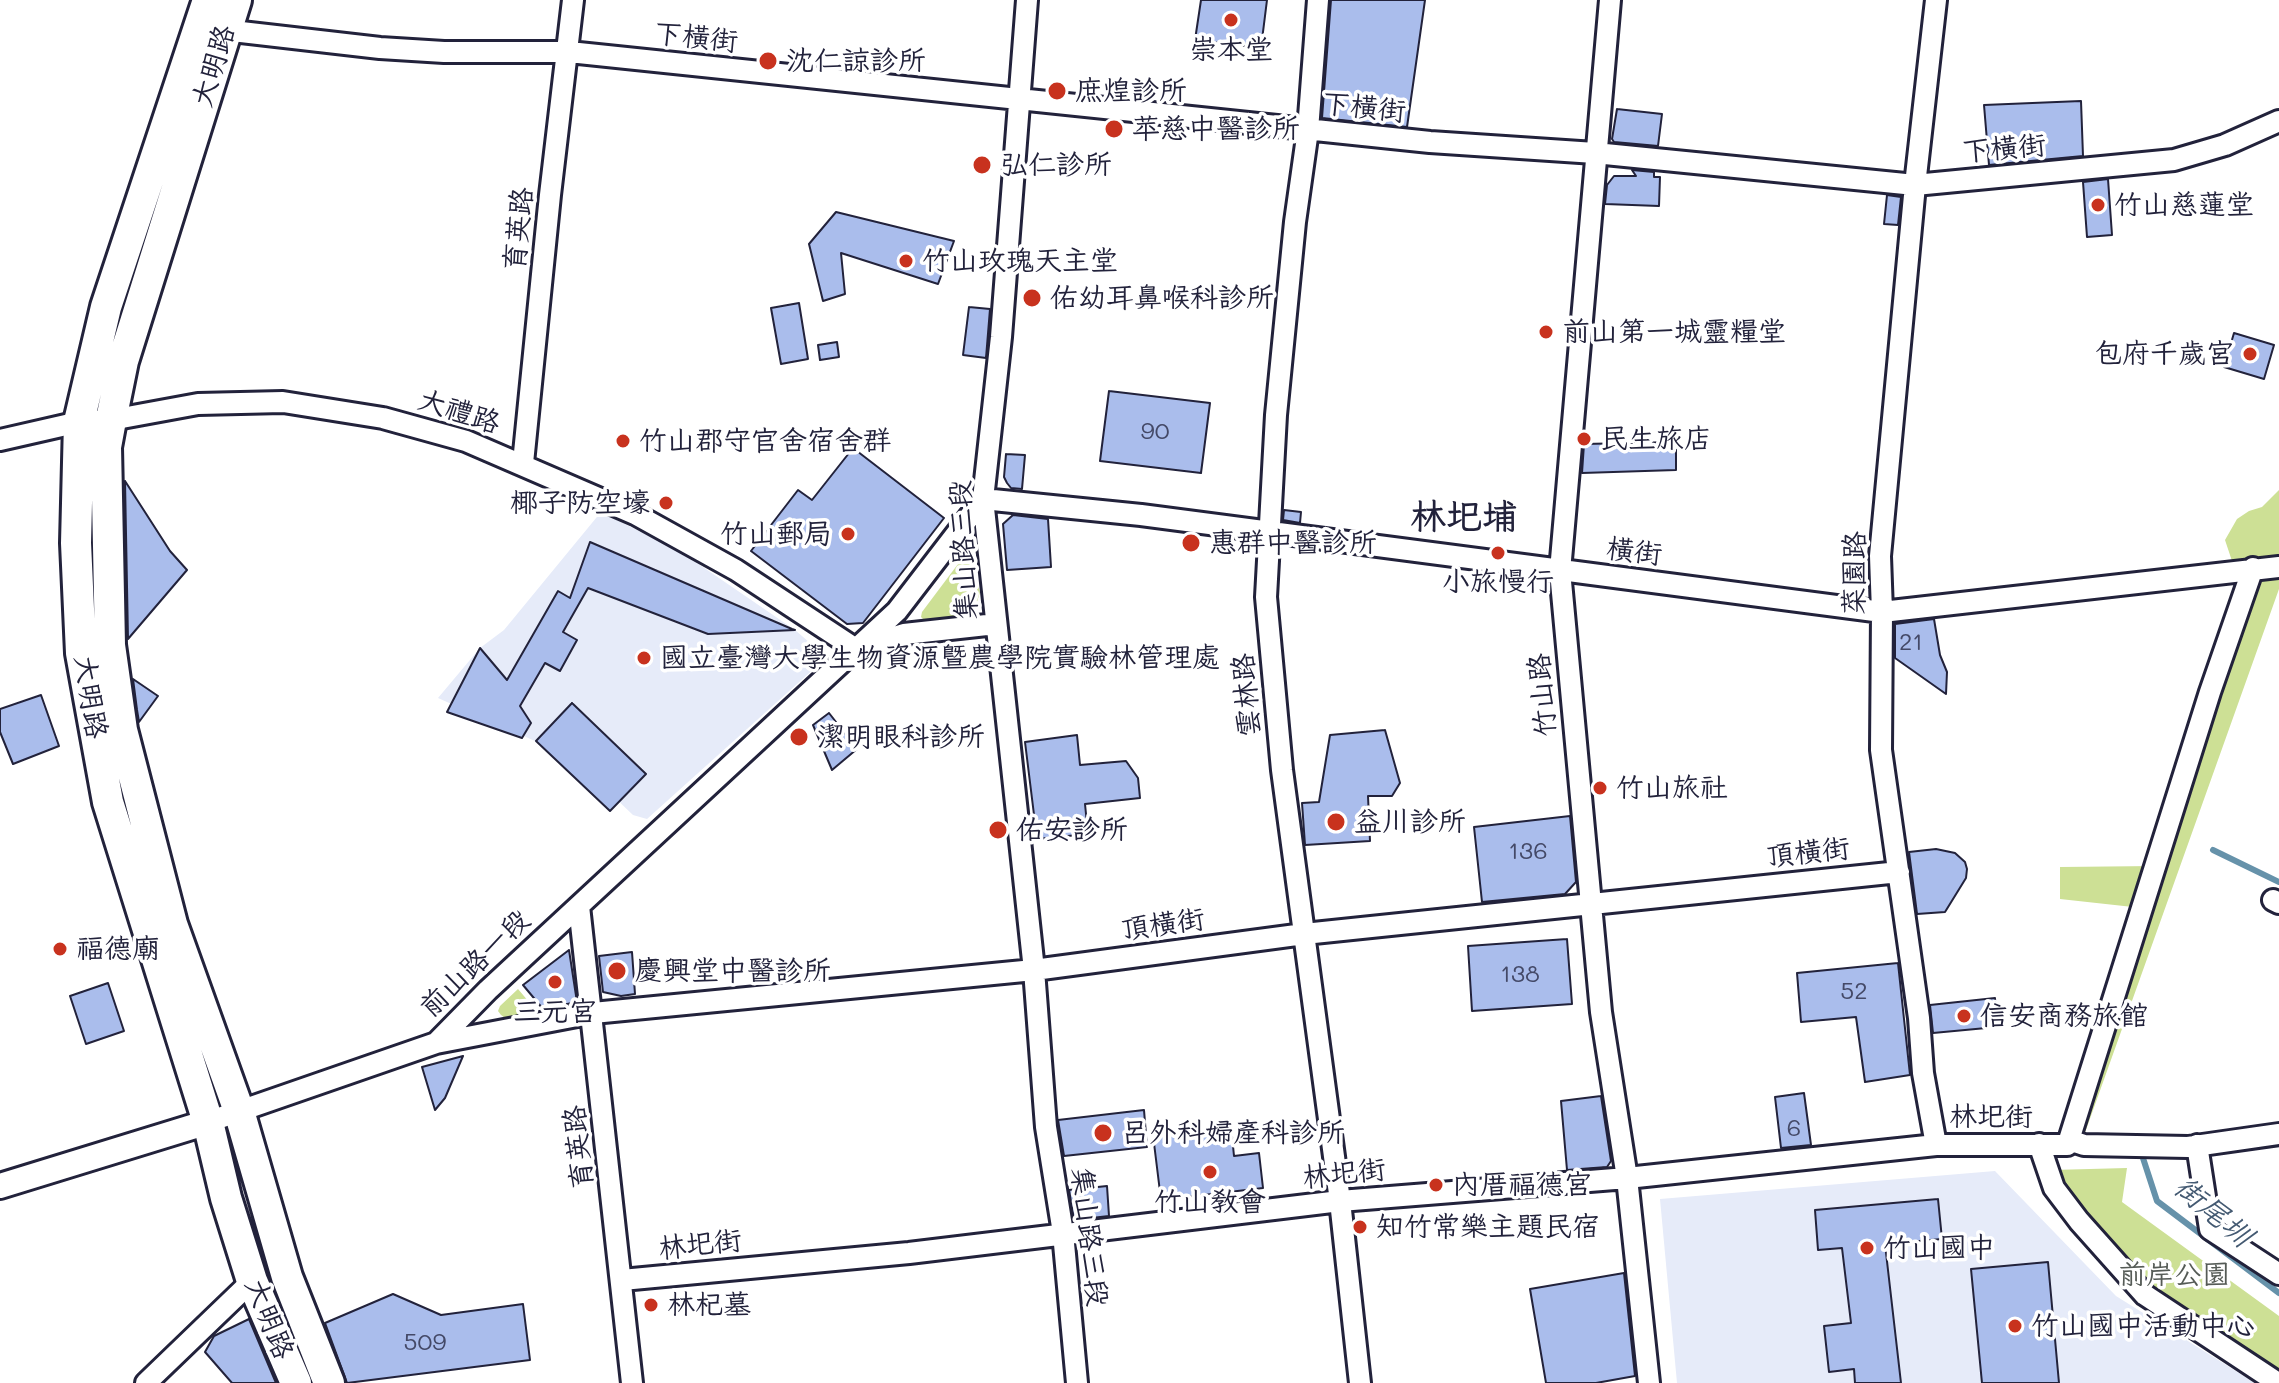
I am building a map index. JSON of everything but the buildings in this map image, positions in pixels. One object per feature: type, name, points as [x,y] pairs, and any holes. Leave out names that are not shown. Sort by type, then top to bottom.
[{"type":"main road","name":"大明路","points":[[236,0],[211,19],[106,307],[79,422],[76,543],[81,653],[105,787],[208,1122],[226,1198],[252,1281],[296,1383]]},
{"type":"main road","name":"大明路","points":[[211,19],[123,361],[106,447],[110,645],[122,730],[172,924],[239,1111],[287,1277],[329,1383]]},
{"type":"street","name":"育英路","points":[[523,463],[573,0]]},
{"type":"street","name":"集山路三段","points":[[1027,0],[1001,337],[983,499],[1034,970],[1046,1127],[1063,1233],[1077,1383]]},
{"type":"street","name":"雲林路","points":[[1318,0],[1308,130],[1295,222],[1276,415],[1266,597],[1282,770],[1340,1201],[1360,1383]]},
{"type":"street","name":"竹山路","points":[[1610,0],[1560,571],[1601,1012],[1627,1178],[1649,1383]]},
{"type":"street","name":"菜園路","points":[[1936,0],[1880,556],[1881,750],[1919,1018],[1923,1073],[1936,1145]]},
{"type":"street","name":"下橫街","points":[[211,19],[380,48],[444,52],[569,52],[1308,130],[1595,153],[1915,185],[2174,160],[2225,145],[2279,121]]},
{"type":"street","name":"大禮路","points":[[0,440],[79,422],[111,420],[187,404],[283,402],[383,418],[466,441],[523,463],[635,514],[724,563],[856,649]]},
{"type":"street","name":"橫街","points":[[983,499],[1141,515],[1882,612],[2279,567]]},
{"type":"street","name":"前山路一段","points":[[0,1186],[208,1122],[436,1043],[488,990],[897,611],[983,499]]},
{"type":"street","points":[[2069,1140],[2210,692],[2253,568]]},
{"type":"street","name":"前山路一段","points":[[856,649],[904,634],[996,624]]},
{"type":"street","name":"頂橫街","points":[[436,1043],[593,1013],[1034,970],[1304,934],[1899,872]]},
{"type":"street","name":"育英路","points":[[579,906],[632,1383]]},
{"type":"street","name":"林圯街","points":[[622,1280],[909,1253],[1340,1201],[1627,1178],[1936,1145],[2067,1145],[2069,1140],[2084,1145],[2192,1146],[2279,1134]]},
{"type":"street","points":[[2039,1144],[2054,1188],[2145,1295],[2278,1383]]},
{"type":"street","points":[[2192,1146],[2210,1229],[2279,1274]]},
{"type":"street","points":[[2257,1260],[2279,1256]]},
{"type":"street","points":[[146,1383],[252,1281]]},
{"type":"shaded area","name":"國立臺灣大學生物資源暨農學院實驗林管理處","points":[[601,512],[681,552],[795,630],[817,649],[817,666],[647,819],[633,815],[612,795],[544,745],[438,698],[480,648],[504,630]]},
{"type":"shaded area","name":"竹山國中","points":[[1995,1171],[2116,1296],[2255,1383],[1677,1383],[1660,1199]]},
{"type":"green space","points":[[2279,490],[2279,557],[2232,561],[2225,540],[2237,519],[2262,507]]},
{"type":"green space","points":[[965,561],[971,565],[980,592],[974,612],[964,619],[925,621],[921,617],[922,612],[958,564]]},
{"type":"green space","points":[[2279,571],[2279,589],[2082,1141],[2072,1139],[2255,572]]},
{"type":"green space","points":[[2155,866],[2142,908],[2060,899],[2060,867]]},
{"type":"green space","points":[[518,989],[540,1015],[508,1020],[501,1015],[498,1011],[500,1006]]},
{"type":"green space","name":"前岸公園","points":[[2127,1168],[2122,1202],[2279,1316],[2279,1373],[2148,1293],[2093,1229],[2052,1170]]},
{"type":"waterway","points":[[2213,850],[2279,882]]},
{"type":"waterway","name":"街尾圳","points":[[2141,1152],[2157,1201],[2279,1293]]},
{"type":"place","name":"崇本堂","points":[[1231,20]]},
{"type":"place","name":"沈仁諒診所","points":[[768,61]]},
{"type":"place","name":"庶煌診所","points":[[1057,91]]},
{"type":"place","name":"苹慈中醫診所","points":[[1114,129]]},
{"type":"place","name":"弘仁診所","points":[[982,165]]},
{"type":"place","name":"竹山慈蓮堂","points":[[2098,205]]},
{"type":"place","name":"竹山玫瑰天主堂","points":[[906,261]]},
{"type":"place","name":"佑幼耳鼻喉科診所","points":[[1032,298]]},
{"type":"place","name":"前山第一城靈糧堂","points":[[1546,332]]},
{"type":"place","name":"包府千歲宮","points":[[2250,354]]},
{"type":"place","name":"民生旅店","points":[[1584,439]]},
{"type":"place","name":"竹山郡守官舍宿舍群","points":[[623,441]]},
{"type":"place","name":"椰子防空壕","points":[[666,503]]},
{"type":"place","name":"竹山郵局","points":[[848,534]]},
{"type":"place","name":"惠群中醫診所","points":[[1191,543]]},
{"type":"place","name":"小旅慢行","points":[[1498,553]]},
{"type":"place","name":"國立臺灣大學生物資源暨農學院實驗林管理處","points":[[644,658]]},
{"type":"place","name":"潔明眼科診所","points":[[799,737]]},
{"type":"place","name":"竹山旅社","points":[[1600,788]]},
{"type":"place","name":"益川診所","points":[[1336,822]]},
{"type":"place","name":"佑安診所","points":[[998,830]]},
{"type":"place","name":"福德廟","points":[[60,949]]},
{"type":"place","name":"慶興堂中醫診所","points":[[617,971]]},
{"type":"place","name":"三元宮","points":[[555,982]]},
{"type":"place","name":"信安商務旅館","points":[[1964,1016]]},
{"type":"place","name":"呂外科婦產科診所","points":[[1103,1133]]},
{"type":"place","name":"竹山教會","points":[[1210,1172]]},
{"type":"place","name":"內厝福德宮","points":[[1436,1185]]},
{"type":"place","name":"知竹常樂主題民宿","points":[[1360,1227]]},
{"type":"place","name":"竹山國中","points":[[1867,1248]]},
{"type":"place","name":"林杞墓","points":[[651,1305]]},
{"type":"place","name":"竹山國中活動中心","points":[[2015,1326]]},
{"type":"district","name":"林圯埔","points":[[1464,518]]}]
